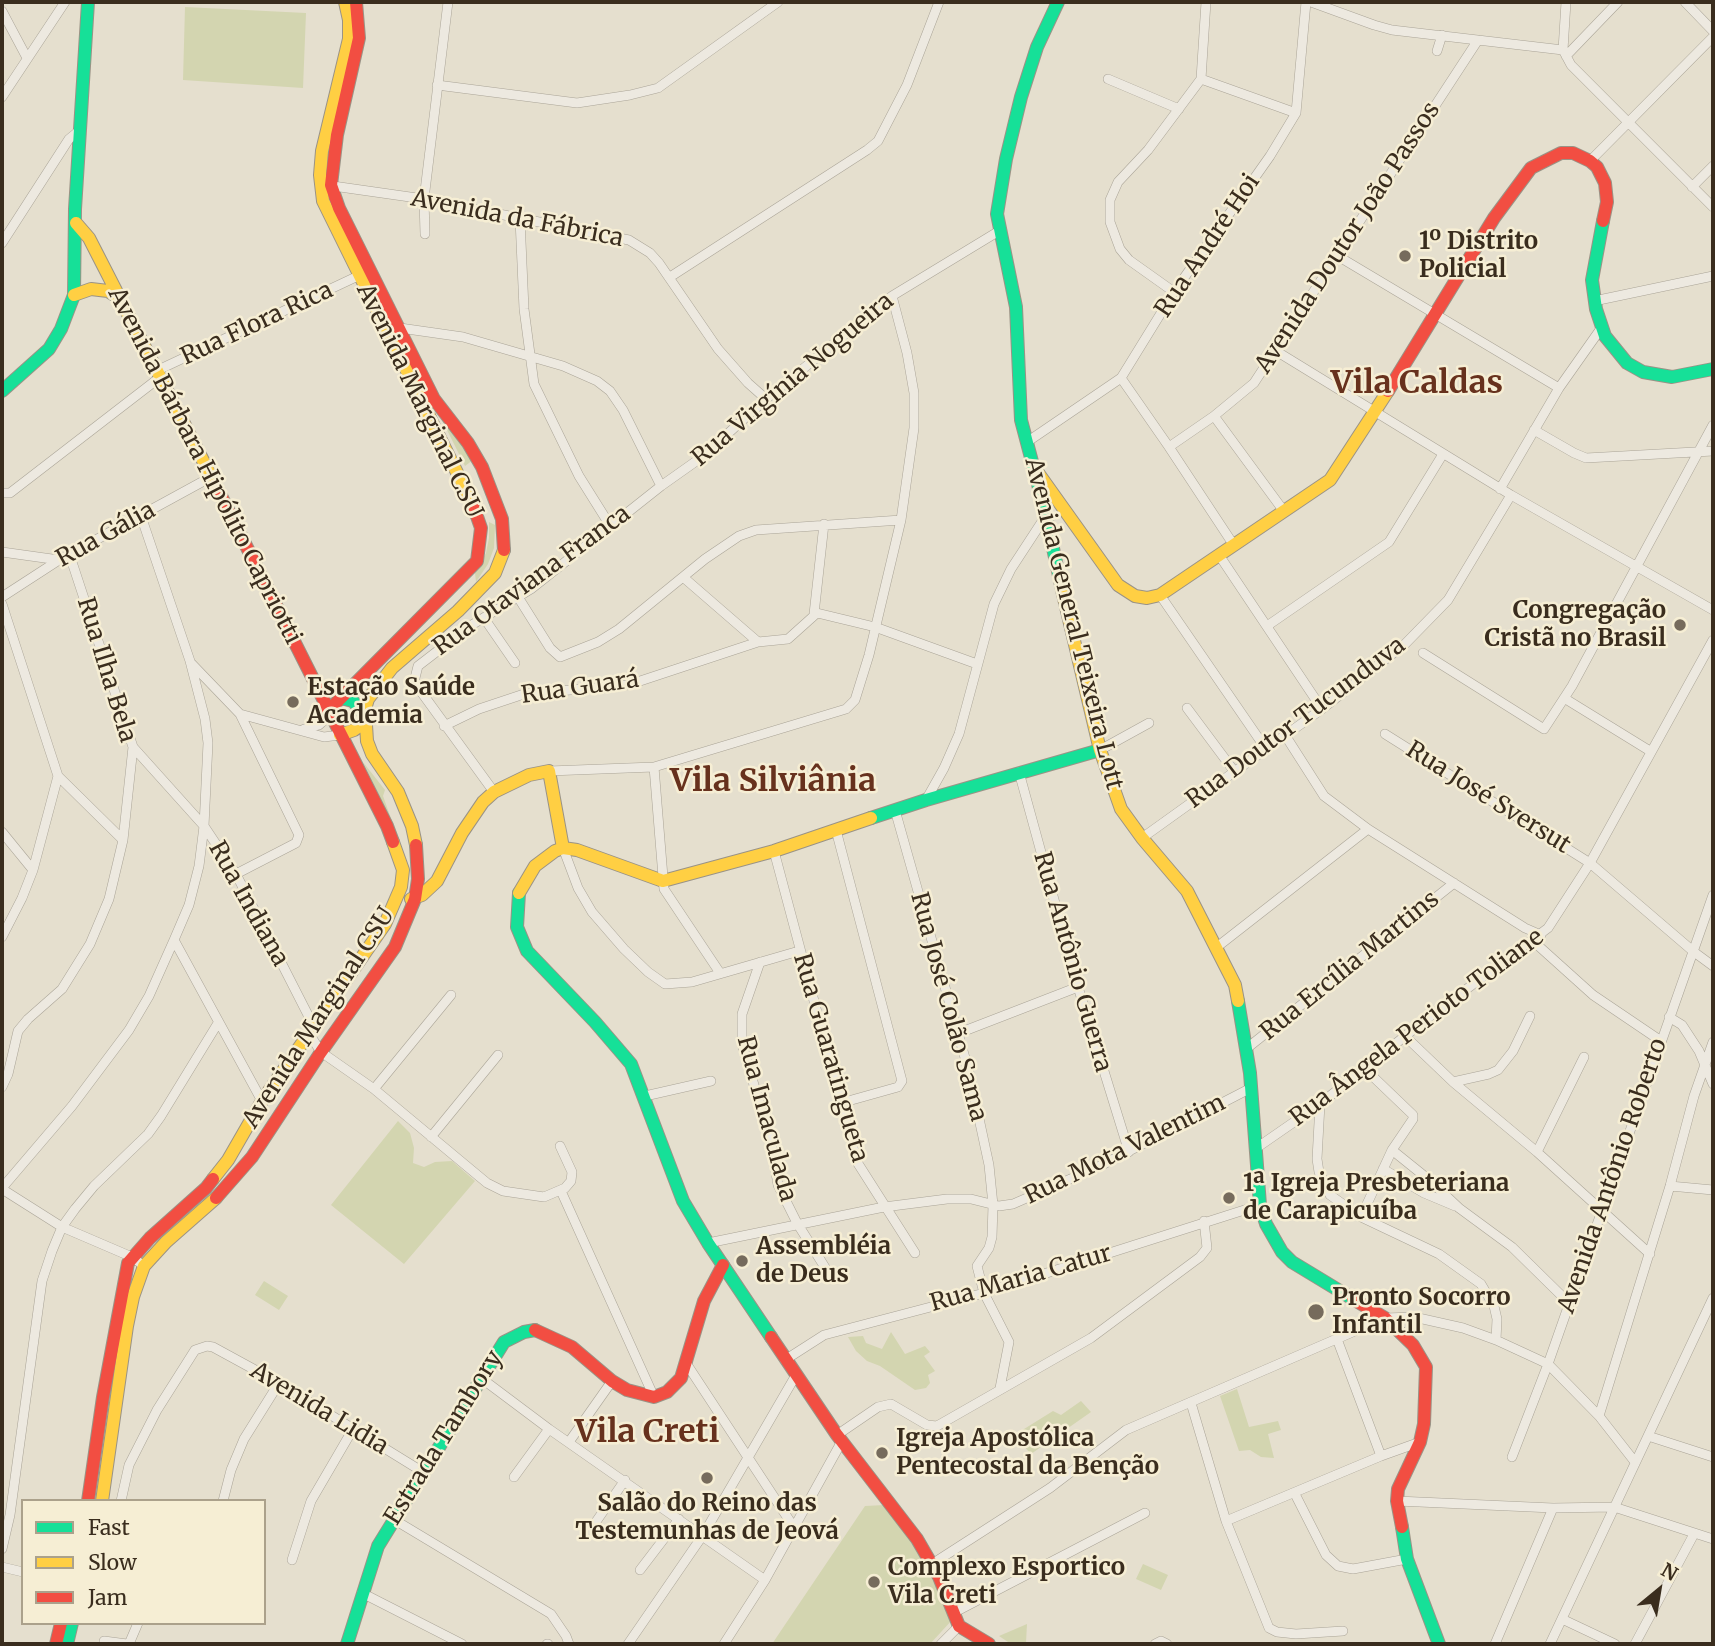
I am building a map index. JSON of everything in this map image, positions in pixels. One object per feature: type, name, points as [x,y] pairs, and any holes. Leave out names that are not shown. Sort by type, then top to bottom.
[{"type":"street","points":[[2,97],[65,2]]},
{"type":"street","points":[[2,391],[49,349],[61,329],[74,295],[88,2]]},
{"type":"street","points":[[326,185],[321,163],[326,130],[349,39],[345,2]]},
{"type":"street","points":[[326,185],[359,38],[356,2]]},
{"type":"street","points":[[425,234],[424,199],[448,2]]},
{"type":"street","points":[[437,85],[577,103],[630,95],[658,88],[778,2]]},
{"type":"street","points":[[670,277],[878,141],[903,94],[939,2]]},
{"type":"street","name":"Avenida General Teixeira Lott","points":[[1058,2],[1037,47],[1014,125],[998,197],[999,231],[1015,299],[1021,420],[1100,750],[1121,809],[1142,838],[1181,882],[1217,947],[1237,993],[1247,1049],[1260,1205],[1275,1241],[1292,1262],[1385,1318],[1413,1345],[1426,1367],[1426,1410],[1420,1442],[1403,1475],[1396,1501],[1407,1559],[1438,1644]]},
{"type":"street","points":[[1174,292],[1129,260],[1114,236],[1109,211],[1110,200],[1118,182],[1148,150],[1200,79],[1206,2]]},
{"type":"street","points":[[1309,2],[1374,25],[1565,53]]},
{"type":"street","name":"Rua André Hoi","points":[[1027,442],[1121,378],[1174,292],[1270,156],[1296,113],[1309,2]]},
{"type":"street","points":[[1566,2],[1565,53],[1585,80],[1713,207]]},
{"type":"street","points":[[1565,53],[1618,2]]},
{"type":"street","points":[[1685,2],[1713,30]]},
{"type":"street","points":[[2,11],[27,58]]},
{"type":"street","points":[[1437,51],[1441,35]]},
{"type":"street","points":[[1590,161],[1713,37]]},
{"type":"street","name":"Avenida Doutor João Passos","points":[[1169,447],[1214,416],[1254,383],[1478,40]]},
{"type":"street","points":[[1108,79],[1179,108]]},
{"type":"street","points":[[1200,79],[1296,113]]},
{"type":"street","points":[[2,243],[69,139],[80,130]]},
{"type":"street","points":[[1034,467],[1118,585],[1135,596],[1147,598],[1160,595],[1329,480],[1520,180],[1531,168],[1561,153],[1573,153],[1590,161],[1597,167],[1605,183],[1606,202],[1592,289],[1605,336],[1627,363],[1643,372],[1672,377],[1713,369]]},
{"type":"street","points":[[1692,187],[1713,166]]},
{"type":"street","name":"Avenida da Fábrica","points":[[326,185],[424,199],[629,240],[650,253],[670,277],[718,349],[766,399]]},
{"type":"street","name":"Avenida Marginal CSU","points":[[102,1499],[127,1326],[133,1297],[144,1266],[235,1179],[252,1157],[315,1042],[385,924],[401,887],[403,870],[400,857],[329,713],[340,698],[477,561],[480,550],[481,527],[475,508],[328,214],[326,185]]},
{"type":"street","name":"Avenida Marginal CSU","points":[[88,1499],[123,1280],[132,1257],[195,1199],[219,1172],[262,1101],[395,947],[415,898],[418,879],[417,850],[412,826],[398,792],[372,754],[367,741],[365,719],[368,699],[392,668],[458,611],[495,573],[503,555],[505,541],[502,519],[486,479],[468,443],[434,399],[326,185]]},
{"type":"street","points":[[520,219],[524,309],[534,384],[579,475],[611,527]]},
{"type":"street","name":"Avenida Bárbara Hipólito Capriotti","points":[[76,223],[89,238],[329,713]]},
{"type":"street","name":"Rua Virgínia Nogueira","points":[[661,486],[702,457],[766,399],[892,296],[999,231]]},
{"type":"street","points":[[1336,255],[1559,388]]},
{"type":"street","name":"Rua Flora Rica","points":[[2,493],[10,493],[158,374],[358,276]]},
{"type":"street","points":[[1594,301],[1713,276]]},
{"type":"street","points":[[74,295],[91,289],[108,291],[116,296]]},
{"type":"street","points":[[397,900],[415,898],[430,890],[473,814],[494,792],[529,775],[549,771],[654,767],[745,742],[846,709],[858,694],[901,520],[914,428],[914,393],[892,296]]},
{"type":"street","points":[[1500,489],[1559,388],[1602,327]]},
{"type":"street","points":[[400,328],[463,337],[581,373],[610,391],[623,410],[661,486]]},
{"type":"street","points":[[1276,351],[1500,489],[1713,610]]},
{"type":"street","points":[[1121,378],[1233,544]]},
{"type":"street","points":[[1214,416],[1283,510]]},
{"type":"street","points":[[1423,653],[1544,729],[1713,425]]},
{"type":"street","points":[[1534,430],[1586,458],[1713,451]]},
{"type":"street","points":[[1267,626],[1389,542],[1443,454]]},
{"type":"street","points":[[475,508],[468,475],[478,470],[486,479]]},
{"type":"street","name":"Rua Gália","points":[[2,597],[59,560],[211,477]]},
{"type":"street","name":"Rua Otaviana Franca","points":[[444,726],[414,682],[418,666],[470,626],[518,597],[661,486]]},
{"type":"street","name":"Rua Doutor Tucunduva","points":[[1142,838],[1386,660],[1435,614],[1457,586],[1511,495]]},
{"type":"street","points":[[141,516],[190,661],[208,743],[204,827],[199,866],[174,940],[149,996],[129,1030],[72,1106],[2,1188],[62,1227],[132,1257],[144,1266]]},
{"type":"street","points":[[926,800],[960,734],[994,604],[1045,517]]},
{"type":"street","points":[[518,597],[550,648],[560,657],[598,642],[619,629],[739,536],[756,530],[901,520]]},
{"type":"street","points":[[824,524],[817,613],[875,627],[977,664]]},
{"type":"street","points":[[2,552],[59,560]]},
{"type":"street","points":[[1219,555],[1322,709]]},
{"type":"street","name":"Rua Ilha Bela","points":[[2,1087],[8,1074],[18,1031],[62,989],[90,944],[112,890],[123,840],[133,747],[69,556]]},
{"type":"street","points":[[683,577],[758,642]]},
{"type":"street","points":[[1160,595],[1266,750]]},
{"type":"street","points":[[2,604],[58,776],[123,840]]},
{"type":"street","points":[[458,611],[470,626]]},
{"type":"street","name":"Rua Guará","points":[[444,726],[479,709],[524,694],[628,685],[758,642],[788,639],[817,613]]},
{"type":"street","points":[[484,618],[515,663]]},
{"type":"street","name":"Rua Ângela Perioto Toliane","points":[[1255,1149],[1320,1104],[1537,938],[1556,918],[1590,863],[1713,640]]},
{"type":"street","points":[[190,661],[240,714],[299,835],[296,843],[236,874]]},
{"type":"street","points":[[240,714],[324,737],[340,735],[354,730],[365,719],[353,701],[340,698]]},
{"type":"street","points":[[1563,698],[1650,751]]},
{"type":"street","points":[[1187,708],[1234,771]]},
{"type":"street","points":[[303,730],[319,725],[329,713]]},
{"type":"street","points":[[989,1644],[959,1626],[932,1564],[895,1508],[840,1438],[785,1360],[708,1243],[679,1192],[631,1064],[614,1042],[527,951],[516,917],[520,890],[536,866],[562,848],[577,850],[663,881],[713,870],[926,800],[1100,750],[1149,723]]},
{"type":"street","points":[[444,726],[494,792]]},
{"type":"street","name":"Rua José Sversut","points":[[1385,734],[1590,863],[1713,966]]},
{"type":"street","points":[[1285,735],[1324,796],[1368,830],[1525,928],[1593,995],[1661,1041]]},
{"type":"street","name":"Rua Indiana","points":[[133,747],[204,827],[236,874],[308,1015],[315,1042]]},
{"type":"street","points":[[654,767],[663,881],[667,896],[720,972]]},
{"type":"street","points":[[549,771],[562,848],[578,888],[592,912],[648,972],[669,985],[692,982],[799,951]]},
{"type":"street","name":"Rua Antônio Guerra","points":[[1019,772],[1078,987],[1129,1152]]},
{"type":"street","points":[[2,937],[33,870],[58,776]]},
{"type":"street","name":"Rua José Colão Sama","points":[[895,810],[959,1032],[984,1140],[993,1205],[992,1243],[976,1266],[984,1293]]},
{"type":"street","points":[[836,830],[902,1079],[898,1087],[841,1103]]},
{"type":"street","points":[[1217,947],[1368,830]]},
{"type":"street","points":[[2,832],[33,870]]},
{"type":"street","name":"Rua Guaratingueta","points":[[775,851],[799,951],[857,1162],[915,1253]]},
{"type":"street","name":"Rua Ercília Martins","points":[[1247,1049],[1454,883]]},
{"type":"street","name":"Avenida Antônio Roberto","points":[[1512,1457],[1548,1364],[1713,895]]},
{"type":"street","points":[[174,940],[262,1101]]},
{"type":"street","name":"Rua Imaculada","points":[[760,962],[742,1014],[742,1044],[771,1143],[778,1185],[797,1223],[826,1269]]},
{"type":"street","points":[[959,1032],[1078,987]]},
{"type":"street","points":[[374,1089],[451,995]]},
{"type":"street","points":[[1453,1082],[1498,1070],[1513,1051],[1530,1016]]},
{"type":"street","points":[[1669,1017],[1682,1025],[1705,1062],[1713,1084]]},
{"type":"street","points":[[2,1549],[10,1515],[42,1281],[62,1227],[94,1186],[148,1134],[218,1023]]},
{"type":"street","points":[[1406,1037],[1453,1082],[1538,1152],[1650,1255]]},
{"type":"street","points":[[315,1042],[487,1183],[503,1191],[544,1197],[569,1185],[572,1177],[560,1146]]},
{"type":"street","points":[[1599,1416],[1713,1042]]},
{"type":"street","points":[[430,1137],[498,1055]]},
{"type":"street","points":[[1538,1152],[1584,1057]]},
{"type":"street","points":[[1361,1217],[1392,1150],[1413,1119],[1413,1115],[1365,1069]]},
{"type":"street","points":[[645,1096],[711,1081]]},
{"type":"street","name":"Rua Mota Valentim","points":[[708,1243],[884,1207],[960,1198],[993,1205],[1013,1205],[1129,1152],[1251,1088]]},
{"type":"street","points":[[1320,1104],[1317,1159],[1323,1184],[1330,1195],[1361,1217],[1439,1254],[1481,1284],[1494,1306],[1497,1319],[1496,1340]]},
{"type":"street","points":[[1392,1150],[1460,1208],[1512,1247],[1569,1303]]},
{"type":"street","points":[[1383,1169],[1424,1193],[1460,1208]]},
{"type":"street","points":[[1670,1186],[1713,1190]]},
{"type":"street","points":[[561,1191],[654,1397],[667,1392],[678,1383],[704,1301],[723,1265]]},
{"type":"street","name":"Rua Maria Catur","points":[[785,1360],[824,1335],[984,1293],[1260,1205]]},
{"type":"street","points":[[724,1644],[765,1580],[840,1438],[878,1408],[891,1404],[927,1425],[937,1426],[1091,1338],[1200,1257],[1207,1248],[1204,1222]]},
{"type":"street","points":[[984,1293],[1009,1342],[1000,1388]]},
{"type":"street","points":[[1550,1644],[1713,1298]]},
{"type":"street","points":[[932,1564],[1050,1488],[1126,1430],[1385,1318],[1414,1317],[1434,1320],[1496,1340],[1548,1364],[1599,1416],[1635,1462]]},
{"type":"street","name":"Estrada Tambory","points":[[348,1644],[378,1546],[504,1342],[524,1332],[537,1331],[572,1347],[612,1381],[627,1390],[654,1397]]},
{"type":"street","points":[[1337,1339],[1381,1456]]},
{"type":"street","name":"Avenida Lidia","points":[[121,1499],[129,1465],[157,1410],[195,1350],[201,1347],[213,1347],[279,1383],[423,1472]]},
{"type":"street","points":[[686,1363],[793,1526]]},
{"type":"street","points":[[628,1644],[703,1535],[796,1375]]},
{"type":"street","points":[[481,1378],[549,1429],[765,1580]]},
{"type":"street","points":[[569,1442],[612,1381]]},
{"type":"street","points":[[224,1499],[231,1470],[244,1439],[279,1383]]},
{"type":"street","points":[[1191,1403],[1226,1521],[1269,1628],[1277,1632],[1296,1634],[1343,1631]]},
{"type":"street","points":[[292,1560],[311,1501],[353,1429]]},
{"type":"street","points":[[514,1477],[549,1429]]},
{"type":"street","points":[[1648,1436],[1713,1457]]},
{"type":"street","points":[[1226,1521],[1420,1442]]},
{"type":"street","points":[[593,1527],[625,1480]]},
{"type":"street","points":[[1295,1494],[1326,1555],[1338,1566],[1353,1569],[1407,1559]]},
{"type":"street","points":[[1396,1501],[1553,1508],[1614,1507],[1713,1539]]},
{"type":"street","points":[[1495,1644],[1553,1508]]},
{"type":"street","points":[[955,1612],[1145,1513]]},
{"type":"street","points":[[640,1570],[679,1519]]},
{"type":"street","points":[[393,1520],[551,1614],[559,1623],[569,1644]]},
{"type":"street","points":[[1635,1644],[1694,1534]]},
{"type":"street","points":[[2,1567],[21,1572]]},
{"type":"street","points":[[362,1592],[462,1644]]},
{"type":"street","points":[[1562,1619],[1615,1644]]},
{"type":"street","points":[[56,1644],[61,1625]]},
{"type":"street","points":[[67,1644],[72,1625]]},
{"type":"street","points":[[104,1643],[128,1644],[137,1625]]},
{"type":"street","points":[[941,1644],[959,1626]]},
{"type":"green space","points":[[185,7],[306,13],[303,88],[183,80]]},
{"type":"green space","points":[[430,396],[473,460],[465,466]]},
{"type":"green space","points":[[489,522],[495,525],[494,548],[488,564],[476,582],[475,573],[486,553]]},
{"type":"green space","points":[[363,762],[385,790],[383,796],[393,824]]},
{"type":"green space","points":[[398,1121],[410,1133],[414,1148],[413,1163],[424,1167],[435,1162],[452,1161],[475,1181],[404,1264],[331,1205]]},
{"type":"green space","points":[[264,1281],[288,1296],[279,1310],[255,1295]]},
{"type":"green space","points":[[891,1332],[905,1354],[925,1346],[930,1352],[924,1356],[935,1371],[928,1375],[930,1383],[926,1388],[915,1390],[880,1366],[867,1361],[856,1351],[848,1337],[863,1336],[866,1343],[882,1349]]},
{"type":"green space","points":[[1237,1389],[1249,1427],[1278,1421],[1281,1430],[1268,1434],[1274,1458],[1261,1457],[1250,1450],[1239,1451],[1220,1396]]},
{"type":"green space","points":[[1081,1401],[1091,1412],[1031,1454],[1020,1442],[1016,1434],[1053,1411],[1061,1415]]},
{"type":"green space","name":"Complexo Esportico Vila Creti","points":[[885,1505],[914,1545],[953,1619],[930,1644],[772,1644],[865,1506]]},
{"type":"green space","points":[[1143,1564],[1168,1575],[1161,1590],[1136,1579]]},
{"type":"green space","points":[[1027,1624],[1028,1644],[1011,1644],[999,1636]]},
{"type":"traffic: fast","points":[[2,391],[49,349],[61,329],[74,295],[75,209],[88,2]]},
{"type":"traffic: fast","points":[[1058,2],[1037,47],[1021,97],[1006,159],[997,214],[1016,307],[1021,420],[1063,594]]},
{"type":"traffic: fast","points":[[1603,221],[1592,280],[1596,309],[1605,336],[1627,363],[1643,372],[1672,377],[1713,369]]},
{"type":"traffic: fast","points":[[340,698],[353,701],[365,716]]},
{"type":"traffic: fast","points":[[871,818],[1100,750]]},
{"type":"traffic: fast","points":[[519,893],[517,927],[527,951],[631,1064],[683,1201],[771,1337]]},
{"type":"traffic: fast","points":[[1238,1001],[1250,1073],[1260,1205],[1266,1224],[1282,1252],[1292,1262],[1353,1299]]},
{"type":"traffic: fast","points":[[347,1644],[378,1546],[504,1342],[524,1332],[535,1330]]},
{"type":"traffic: fast","points":[[1402,1527],[1407,1559],[1439,1644]]},
{"type":"traffic: fast","points":[[67,1644],[72,1625]]},
{"type":"traffic: slow","points":[[345,2],[349,39],[322,151],[320,175],[323,201],[473,505]]},
{"type":"traffic: slow","points":[[76,223],[89,238],[216,486]]},
{"type":"traffic: slow","points":[[74,295],[91,289],[108,291],[116,296]]},
{"type":"traffic: slow","points":[[1036,470],[1118,585],[1135,596],[1147,598],[1160,595],[1330,480],[1388,391]]},
{"type":"traffic: slow","points":[[416,845],[412,826],[398,792],[372,754],[367,741],[365,709],[368,699],[392,668],[458,611],[495,573],[504,550]]},
{"type":"traffic: slow","points":[[1063,594],[1100,750],[1121,809],[1187,891],[1235,985],[1238,1001]]},
{"type":"traffic: slow","points":[[340,735],[365,722]]},
{"type":"traffic: slow","points":[[411,899],[422,895],[437,881],[462,833],[483,802],[494,792],[529,775],[549,771],[563,848]]},
{"type":"traffic: slow","points":[[519,893],[535,866],[563,848],[577,850],[663,881],[774,851],[871,818]]},
{"type":"traffic: slow","points":[[213,1179],[228,1160],[262,1101],[385,924],[401,887],[403,870],[393,842]]},
{"type":"traffic: slow","points":[[102,1499],[127,1326],[133,1297],[144,1266],[166,1242],[216,1198]]},
{"type":"traffic: jam","points":[[356,2],[359,38],[337,135],[331,185],[339,208],[434,399],[468,443],[482,467],[502,519],[504,550]]},
{"type":"traffic: jam","points":[[1388,391],[1494,218],[1531,168],[1561,153],[1573,153],[1590,161],[1597,167],[1605,183],[1607,202],[1603,221]]},
{"type":"traffic: jam","points":[[216,486],[393,842]]},
{"type":"traffic: jam","points":[[328,711],[477,561],[481,528],[473,505]]},
{"type":"traffic: jam","points":[[216,1198],[252,1157],[395,947],[415,899],[418,879],[416,845]]},
{"type":"traffic: jam","points":[[88,1499],[103,1397],[128,1263],[150,1238],[213,1179]]},
{"type":"traffic: jam","points":[[535,1330],[572,1347],[612,1381],[627,1390],[654,1397],[667,1392],[681,1378],[704,1301],[723,1265]]},
{"type":"traffic: jam","points":[[1353,1299],[1385,1318],[1413,1345],[1426,1367],[1424,1424],[1420,1442],[1398,1489],[1397,1501],[1402,1527]]},
{"type":"traffic: jam","points":[[771,1337],[837,1435],[917,1539],[939,1577],[959,1626],[989,1644]]},
{"type":"traffic: jam","points":[[56,1644],[61,1625]]},
{"type":"place","name":"1º Distrito Policial","points":[[1405,256]]},
{"type":"place","name":"Congregação Cristã no Brasil","points":[[1680,625]]},
{"type":"place","name":"Estação Saúde Academia","points":[[293,702]]},
{"type":"place","name":"1ª Igreja Presbeteriana de Carapicuíba","points":[[1229,1198]]},
{"type":"place","name":"Assembléia de Deus","points":[[742,1261]]},
{"type":"place","name":"Pronto Socorro Infantil","points":[[1316,1312]]},
{"type":"place","name":"Igreja Apostólica Pentecostal da Benção","points":[[882,1453]]},
{"type":"place","name":"Salão do Reino das Testemunhas de Jeová","points":[[707,1478]]},
{"type":"place","name":"Complexo Esportico Vila Creti","points":[[874,1582]]},
{"type":"district","name":"Vila Caldas","points":[[1417,384]]},
{"type":"district","name":"Vila Silviânia","points":[[773,782]]},
{"type":"district","name":"Vila Creti","points":[[647,1433]]}]
